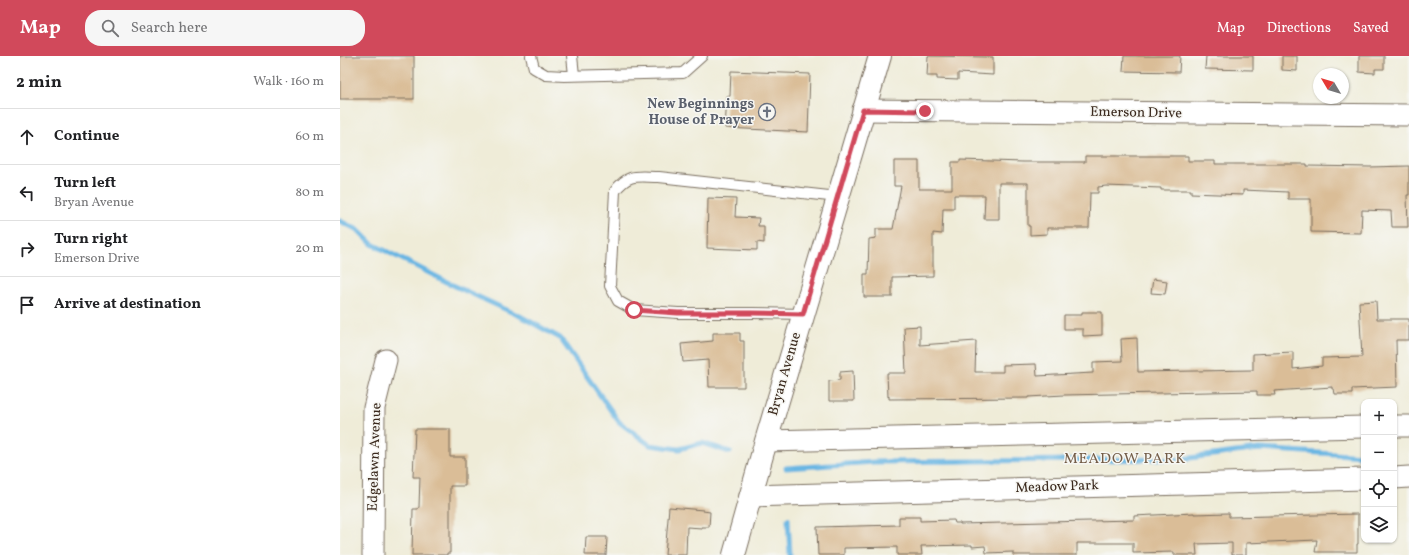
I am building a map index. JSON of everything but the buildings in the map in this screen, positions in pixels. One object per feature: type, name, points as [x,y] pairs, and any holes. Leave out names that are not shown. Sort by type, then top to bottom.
[{"type":"street","name":"Bryan Avenue","points":[[734,555],[803,314],[880,56]]},
{"type":"street","name":"Emerson Drive","points":[[863,110],[1409,115]]},
{"type":"street","name":"Edgelawn Avenue","points":[[372,555],[374,408],[386,360]]},
{"type":"street","points":[[1397,426],[1409,426]]},
{"type":"street","points":[[766,441],[1361,427]]},
{"type":"street","points":[[1397,478],[1409,477]]},
{"type":"street","name":"Meadow Park","points":[[750,496],[1361,479]]},
{"type":"lane","points":[[531,56],[534,68],[546,75],[683,73],[702,56]]},
{"type":"lane","points":[[572,56],[574,75]]},
{"type":"lane","points":[[803,314],[678,313],[634,310],[618,301],[610,286],[615,191],[622,181],[633,177],[653,177],[838,197]]},
{"type":"waterway","points":[[340,221],[358,230],[372,244],[455,286],[520,316],[560,338],[619,422],[650,445],[679,449],[702,443],[730,452]]},
{"type":"waterway","points":[[786,468],[875,462],[1182,459],[1259,449],[1361,456]]},
{"type":"waterway","points":[[788,519],[790,555]]},
{"type":"place","name":"New Beginnings House of Prayer","points":[[767,112]]},
{"type":"district","name":"MEADOW PARK","points":[[1125,459]]},
{"type":"route","points":[[634,310],[678,313],[803,314],[863,110],[925,111]]}]
